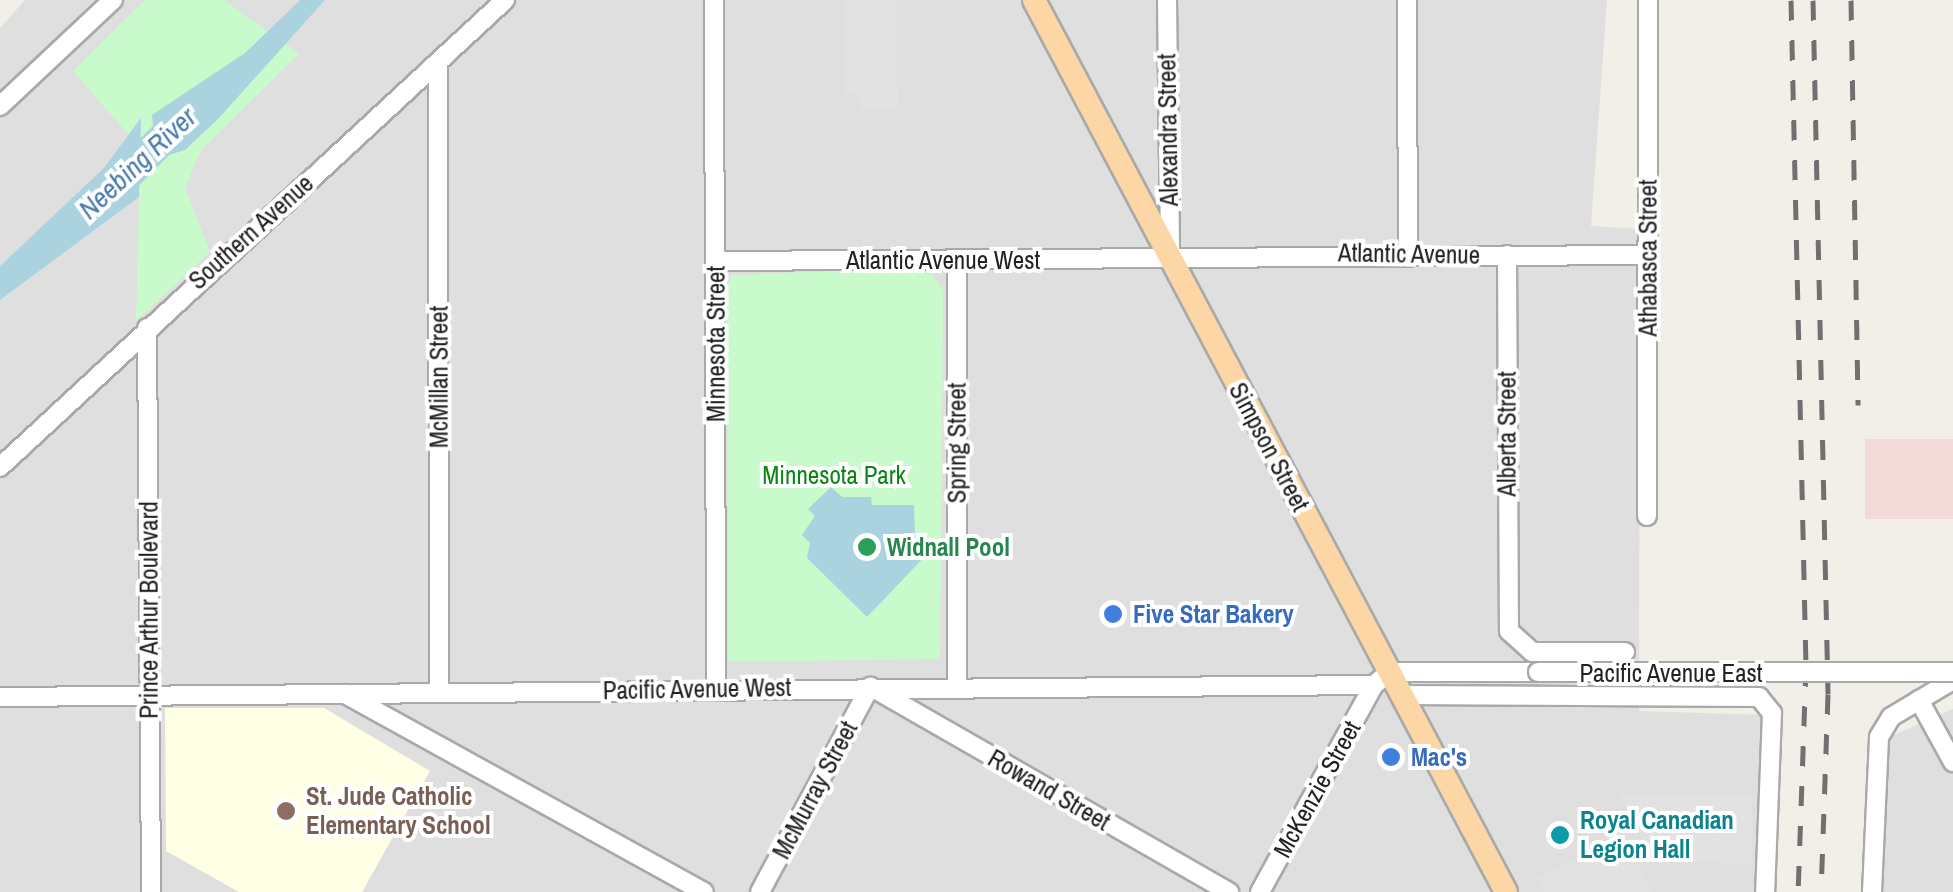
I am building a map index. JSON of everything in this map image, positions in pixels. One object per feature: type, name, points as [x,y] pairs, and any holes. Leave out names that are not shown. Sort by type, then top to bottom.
[{"type":"main road","name":"Simpson Street","points":[[1034,0],[1381,679],[1400,694],[1506,892]]},
{"type":"street","points":[[0,106],[113,0]]},
{"type":"street","name":"Southern Avenue","points":[[0,467],[505,0]]},
{"type":"street","name":"Minnesota Street","points":[[714,0],[716,688]]},
{"type":"street","name":"Alexandra Street","points":[[1167,0],[1170,260]]},
{"type":"street","points":[[1406,0],[1408,254]]},
{"type":"street","name":"Athabasca Street","points":[[1647,516],[1648,0]]},
{"type":"street","name":"McMillan Street","points":[[438,62],[439,692]]},
{"type":"street","name":"Atlantic Avenue","points":[[1170,260],[1408,254],[1648,255]]},
{"type":"street","name":"Alberta Street","points":[[1507,255],[1509,632],[1532,652],[1625,652]]},
{"type":"street","name":"Spring Street","points":[[956,260],[956,686]]},
{"type":"street","name":"Atlantic Avenue West","points":[[716,262],[1170,260]]},
{"type":"street","name":"Prince Arthur Boulevard","points":[[147,328],[151,892]]},
{"type":"street","name":"Pacific Avenue East","points":[[1381,679],[1538,672],[1953,672]]},
{"type":"street","name":"Pacific Avenue West","points":[[0,697],[1381,679]]},
{"type":"street","name":"McKenzie Street","points":[[1260,892],[1381,679]]},
{"type":"street","points":[[1872,892],[1880,737],[1890,717],[1953,680]]},
{"type":"street","name":"McMurray Street","points":[[760,892],[870,687]]},
{"type":"street","name":"Rowand Street","points":[[870,687],[1228,892]]},
{"type":"street","points":[[340,692],[704,892]]},
{"type":"street","points":[[1924,696],[1953,693]]},
{"type":"street","points":[[1400,694],[1759,697],[1772,714],[1766,892]]},
{"type":"street","points":[[1924,696],[1953,762]]},
{"type":"shaded area","points":[[25,0],[1607,0],[1591,226],[1640,229],[1639,711],[1768,715],[1762,892],[0,892],[0,28]]},
{"type":"shaded area","points":[[844,0],[895,0],[898,109],[860,110],[859,94],[845,94]]},
{"type":"shaded area","points":[[1865,439],[1953,439],[1953,519],[1865,519]]},
{"type":"shaded area","name":"St. Jude Catholic Elementary School","points":[[165,708],[324,708],[430,771],[362,892],[239,892],[166,851]]},
{"type":"shaded area","points":[[1953,709],[1953,892],[1882,892],[1887,738]]},
{"type":"shaded area","points":[[1619,794],[1752,794],[1752,863],[1655,862]]},
{"type":"shaded area","points":[[1622,835],[1652,892],[1544,892],[1537,878]]},
{"type":"green space","points":[[145,0],[224,0],[299,54],[201,150],[185,188],[210,252],[136,321],[141,120],[129,135],[73,71]]},
{"type":"green space","name":"Minnesota Park","points":[[929,267],[943,291],[940,659],[728,662],[727,286],[732,275]]},
{"type":"water","points":[[300,0],[325,0],[218,119],[185,150],[156,159],[152,115],[245,53]]},
{"type":"water","points":[[141,118],[139,197],[0,300],[0,266],[104,168]]},
{"type":"water","name":"Widnall Pool","points":[[831,487],[842,497],[871,497],[872,505],[914,505],[915,537],[929,552],[867,617],[807,558],[810,543],[802,535],[815,516],[808,509]]},
{"type":"waterway","name":"Neebing River","points":[[112,190],[186,115]]},
{"type":"railway","points":[[1791,0],[1806,666],[1798,892]]},
{"type":"railway","points":[[1813,0],[1828,694],[1821,892]]},
{"type":"railway","points":[[1851,0],[1858,405]]},
{"type":"place","name":"Widnall Pool","points":[[867,547]]},
{"type":"place","name":"Five Star Bakery","points":[[1113,614]]},
{"type":"place","name":"Mac's","points":[[1391,757]]},
{"type":"place","name":"St. Jude Catholic Elementary School","points":[[286,811]]},
{"type":"place","name":"Royal Canadian Legion Hall","points":[[1560,835]]}]
